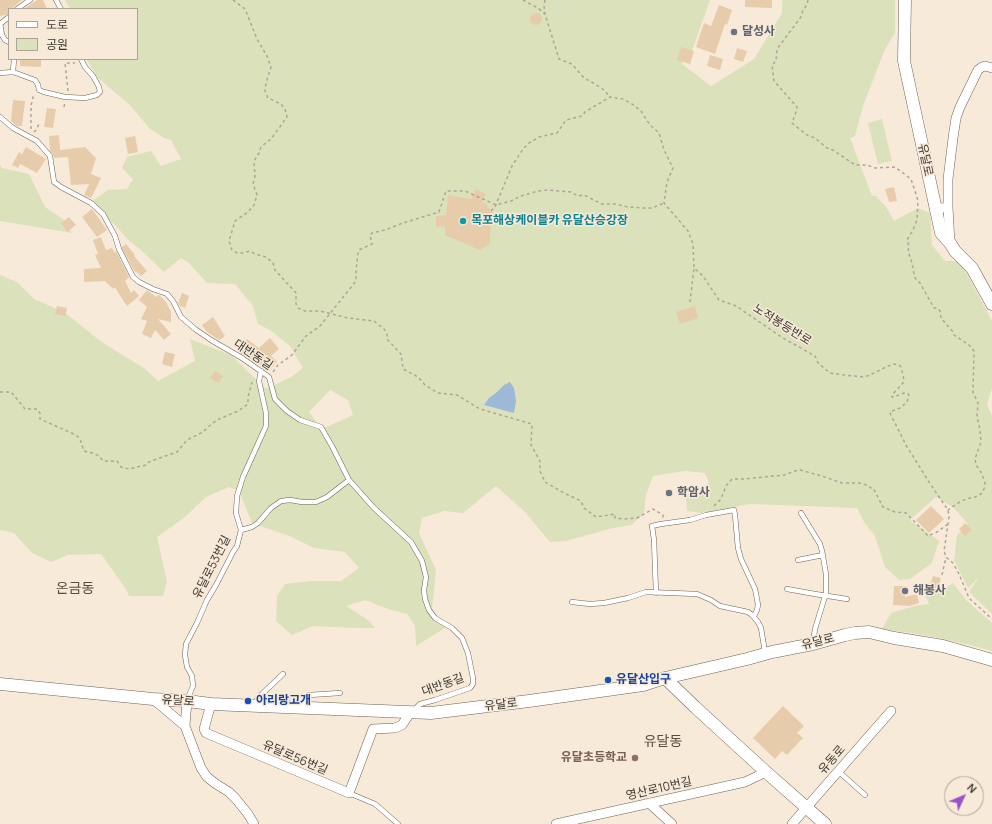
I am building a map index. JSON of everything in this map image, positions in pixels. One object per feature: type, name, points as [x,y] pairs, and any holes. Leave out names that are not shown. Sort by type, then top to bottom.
[{"type":"street","name":"유달로","points":[[904,0],[904,61],[942,208],[941,233],[955,251],[972,268],[992,304]]},
{"type":"street","points":[[942,208],[958,113],[978,70],[985,66],[992,68]]},
{"type":"street","name":"유달로","points":[[0,684],[211,704],[431,713],[643,685],[665,678],[855,633],[869,632],[894,638],[943,646],[992,660]]},
{"type":"street","points":[[665,678],[766,772],[825,824]]},
{"type":"street","points":[[153,699],[185,726]]},
{"type":"street","points":[[186,701],[185,726],[204,773],[216,784],[229,792],[248,814],[254,824]]},
{"type":"street","name":"유달로56번길","points":[[211,704],[204,730],[206,733],[348,793]]},
{"type":"street","name":"유동로","points":[[792,824],[891,711]]},
{"type":"street","points":[[348,793],[373,729],[395,728],[402,725],[410,713]]},
{"type":"street","name":"영산로10번길","points":[[556,824],[745,782],[766,772]]},
{"type":"street","points":[[649,804],[672,824]]},
{"type":"lane","points":[[18,8],[30,0]]},
{"type":"lane","points":[[8,18],[0,24],[2,35],[8,42]]},
{"type":"lane","points":[[13,72],[14,60]]},
{"type":"lane","points":[[0,74],[13,72],[35,80],[39,90],[44,92],[68,97],[84,98],[97,95],[100,92],[99,87],[93,76],[84,67],[82,61]]},
{"type":"lane","name":"대반동길","points":[[0,117],[13,128],[37,141],[50,156],[54,182],[92,204],[103,214],[115,236],[133,277],[139,282],[153,289],[168,294],[181,317],[195,329],[242,358],[270,378],[274,398],[287,411],[300,420],[321,427],[349,480],[374,508],[411,542],[422,561],[426,577],[424,590],[429,610],[436,618],[452,628],[462,638],[468,654],[473,684],[470,688],[420,704],[410,713]]},
{"type":"lane","name":"유달로53번길","points":[[186,701],[194,686],[184,655],[186,644],[207,600],[237,546],[241,530],[236,513],[237,496],[243,477],[266,426],[266,413],[259,381],[261,371]]},
{"type":"lane","points":[[241,530],[252,527],[258,523],[271,508],[281,501],[290,500],[316,502],[327,497],[349,480]]},
{"type":"lane","points":[[656,593],[652,526],[690,520],[706,515],[734,510],[738,548],[757,599],[758,605],[754,616]]},
{"type":"lane","points":[[802,513],[820,544],[826,574],[826,595],[815,629],[813,644]]},
{"type":"lane","points":[[798,560],[823,555]]},
{"type":"lane","points":[[787,589],[847,598]]},
{"type":"lane","points":[[572,602],[590,604],[604,603],[628,598],[642,593],[697,594],[720,606],[748,612],[754,616],[760,628],[765,654]]},
{"type":"lane","points":[[253,706],[258,698],[282,674]]},
{"type":"lane","points":[[295,708],[305,696],[340,693]]},
{"type":"lane","points":[[838,771],[864,795]]},
{"type":"lane","name":"유달로56번길","points":[[348,793],[375,804],[398,824]]},
{"type":"path","points":[[233,0],[245,9],[257,39],[267,56],[271,67],[265,91],[268,98],[281,104],[285,109],[287,117],[271,139],[261,147],[254,161],[255,176],[253,184],[257,195],[254,205],[248,212],[235,221],[229,241],[232,250],[242,253],[250,251],[266,257],[273,264],[275,270],[296,293],[296,304],[298,308],[305,311],[374,321],[384,329],[387,333],[388,339],[400,354],[403,369],[418,377],[425,385],[438,393],[457,395],[480,409],[532,424],[531,445],[540,461],[540,471],[545,482],[581,501],[584,508],[596,517],[615,514],[615,518],[637,518],[653,508],[663,515],[661,524]]},
{"type":"path","points":[[523,0],[538,8],[545,14]]},
{"type":"path","points":[[545,0],[545,14],[559,59],[572,64],[584,78],[604,90],[610,97]]},
{"type":"path","points":[[808,0],[801,17],[777,49],[776,61],[772,65],[774,81],[797,107],[792,123],[827,148],[833,150],[855,165],[867,165],[875,168],[895,167],[911,179],[918,201],[917,220],[907,240],[909,246],[908,252],[915,278],[920,283],[934,308],[937,308],[940,311],[941,318],[954,335],[969,345],[974,351],[973,392],[978,402],[977,416],[981,442],[975,459],[976,465],[981,472],[985,483],[981,494],[966,499],[948,510],[949,517],[944,551],[946,557],[953,563],[959,574],[969,598],[992,619]]},
{"type":"path","points":[[68,97],[65,63],[82,61]]},
{"type":"path","points":[[31,137],[31,106],[33,97],[39,90]]},
{"type":"path","points":[[490,211],[496,205],[512,166],[523,149],[529,143],[539,137],[557,133],[566,120],[582,116],[585,112],[610,97],[623,99],[641,111],[650,125],[659,133],[664,150],[673,168],[667,182],[664,204],[688,231],[693,244],[694,268],[690,302]]},
{"type":"path","points":[[31,137],[40,122]]},
{"type":"path","points":[[270,378],[278,365],[292,355],[306,336],[320,326],[356,281],[358,253],[359,250],[372,244],[370,235],[372,232],[385,230],[438,212],[446,190],[465,191],[496,205],[511,201],[521,196],[548,190],[571,192],[578,196],[584,195],[602,204],[615,204],[643,208],[652,208],[664,204]]},
{"type":"path","name":"노적봉등반로","points":[[694,268],[702,276],[719,300],[736,306],[782,338],[815,356],[818,363],[830,372],[864,377],[870,376],[894,364],[899,365],[901,367],[904,380],[892,397],[904,393],[909,395],[907,402],[900,408],[890,412],[891,416],[906,445],[948,510]]},
{"type":"path","points":[[0,392],[11,392],[25,409],[37,409],[40,413],[40,419],[76,435],[80,439],[84,450],[99,456],[103,462],[117,461],[121,467],[129,469],[146,466],[149,462],[177,452],[187,440],[203,432],[217,420],[243,408],[248,404],[252,380]]},
{"type":"path","points":[[706,515],[721,499],[726,486],[732,479],[784,475],[800,470],[842,483],[858,483],[873,488],[883,507],[895,512],[906,513],[928,536],[948,524]]},
{"type":"path","points":[[942,575],[946,557]]},
{"type":"green space","points":[[65,0],[710,0],[692,51],[683,56],[682,64],[711,86],[754,59],[782,13],[782,0],[895,0],[895,33],[885,49],[863,106],[855,136],[850,138],[872,196],[876,196],[886,207],[894,221],[918,208],[930,213],[932,245],[945,261],[960,261],[992,321],[992,388],[987,404],[992,416],[992,614],[969,592],[979,577],[968,588],[954,560],[957,535],[968,524],[953,507],[936,497],[910,520],[939,541],[932,563],[910,579],[899,580],[885,567],[875,536],[864,522],[857,508],[750,504],[702,513],[687,511],[686,496],[709,483],[705,473],[685,471],[653,476],[646,495],[644,514],[631,525],[609,529],[566,541],[550,542],[525,512],[496,486],[463,513],[444,511],[422,518],[419,533],[436,570],[432,609],[445,628],[416,646],[415,626],[407,614],[391,610],[365,600],[346,606],[368,620],[375,628],[313,626],[292,635],[276,621],[277,596],[285,584],[310,581],[341,581],[359,568],[345,552],[314,548],[292,537],[252,523],[239,491],[229,487],[206,497],[185,517],[157,537],[167,582],[163,596],[129,596],[126,589],[101,554],[68,555],[51,562],[32,553],[14,533],[0,530],[0,275],[17,282],[34,299],[64,312],[103,343],[144,368],[158,381],[195,361],[190,339],[231,355],[266,389],[291,377],[303,368],[290,346],[270,330],[258,324],[253,306],[235,284],[207,283],[189,263],[181,258],[164,272],[141,250],[129,241],[91,202],[108,190],[127,189],[133,179],[122,168],[127,157],[151,151],[161,166],[181,159],[171,140],[164,138],[150,129],[129,104],[98,78],[87,60],[138,60],[138,8],[69,8]],"holes":[[[330,390],[348,400],[353,415],[322,429],[309,412]]]},
{"type":"green space","points":[[882,119],[892,161],[878,164],[868,123]]},
{"type":"green space","points":[[0,165],[2,168],[29,174],[45,207],[64,220],[72,233],[0,221]]},
{"type":"green space","points":[[928,582],[947,587],[953,583],[966,600],[992,623],[992,651],[939,638],[882,629],[891,613],[915,606],[929,604],[924,592]]},
{"type":"water","points":[[510,382],[514,388],[516,401],[514,413],[484,405],[489,398],[504,385]]},
{"type":"building","points":[[0,0],[22,0],[12,8],[8,8],[8,14],[0,16]]},
{"type":"building","points":[[37,0],[43,0],[47,8],[25,8]]},
{"type":"building","points":[[745,0],[772,0],[772,8],[745,7]]},
{"type":"building","points":[[719,5],[732,10],[727,25],[725,24],[715,54],[696,47],[704,23],[711,26]]},
{"type":"building","points":[[534,13],[538,13],[542,19],[538,25],[534,25],[530,21],[530,17]]},
{"type":"building","points":[[681,47],[694,51],[690,64],[677,60]]},
{"type":"building","points":[[737,48],[747,51],[743,62],[734,59]]},
{"type":"building","points":[[710,55],[723,59],[720,70],[707,66]]},
{"type":"building","points":[[20,60],[41,60],[41,67],[20,66]]},
{"type":"building","points":[[13,100],[25,101],[22,126],[17,126],[11,121]]},
{"type":"building","points":[[47,108],[56,109],[53,128],[44,127]]},
{"type":"building","points":[[59,135],[60,150],[85,147],[96,158],[91,174],[101,178],[91,198],[84,195],[89,184],[71,185],[68,157],[54,158],[50,151],[49,136]]},
{"type":"building","points":[[135,136],[138,152],[128,154],[125,138]]},
{"type":"building","points":[[26,147],[46,159],[37,173],[20,164],[18,168],[12,165],[19,152],[22,154]]},
{"type":"building","points":[[894,187],[897,201],[889,202],[885,189]]},
{"type":"building","name":"목포해상케이블카 유달산승강장","points":[[476,189],[486,194],[482,202],[486,204],[491,211],[490,244],[480,250],[445,235],[445,226],[436,227],[436,216],[446,215],[448,195],[471,199]]},
{"type":"building","points":[[92,209],[107,230],[97,237],[82,217]]},
{"type":"building","points":[[69,217],[76,225],[67,232],[61,223]]},
{"type":"building","points":[[101,237],[106,250],[112,248],[115,253],[116,251],[129,277],[125,281],[131,293],[134,290],[139,296],[127,306],[115,287],[113,289],[105,281],[84,282],[84,269],[101,268],[95,255],[98,254],[93,240]]},
{"type":"building","points":[[126,244],[147,271],[141,276],[136,271],[135,272],[122,248]]},
{"type":"building","points":[[147,290],[156,297],[159,295],[166,302],[171,312],[171,322],[158,319],[171,334],[164,340],[155,330],[151,338],[142,334],[147,321],[141,319],[147,307],[139,300]]},
{"type":"building","points":[[182,293],[189,296],[185,308],[180,306],[178,303]]},
{"type":"building","points":[[57,306],[67,308],[65,316],[55,314]]},
{"type":"building","points":[[695,306],[698,318],[680,324],[676,312]]},
{"type":"building","points":[[213,317],[225,336],[219,340],[207,332],[202,325]]},
{"type":"building","points":[[270,338],[279,349],[271,356],[277,361],[269,371],[238,352],[247,339],[259,348]]},
{"type":"building","points":[[165,352],[175,354],[172,367],[162,364]]},
{"type":"building","points":[[215,371],[223,376],[218,383],[210,378]]},
{"type":"building","points":[[931,506],[944,519],[929,533],[916,520]]},
{"type":"building","points":[[965,523],[972,530],[965,536],[959,529]]},
{"type":"building","points":[[933,576],[941,578],[938,588],[930,586]]},
{"type":"building","points":[[894,586],[906,586],[905,597],[917,594],[919,603],[910,606],[893,605]]},
{"type":"building","points":[[783,706],[804,726],[797,733],[803,738],[787,755],[782,751],[775,759],[753,738]]},
{"type":"place","name":"달성사","points":[[734,32]]},
{"type":"place","name":"목포해상케이블카 유달산승강장","points":[[463,221]]},
{"type":"place","name":"학암사","points":[[669,493]]},
{"type":"place","name":"해봉사","points":[[905,591]]},
{"type":"place","name":"유달산입구","points":[[608,680]]},
{"type":"place","name":"아리랑고개","points":[[248,701]]},
{"type":"place","name":"유달초등학교","points":[[635,758]]},
{"type":"district","name":"온금동","points":[[75,589]]},
{"type":"district","name":"유달동","points":[[663,742]]}]
